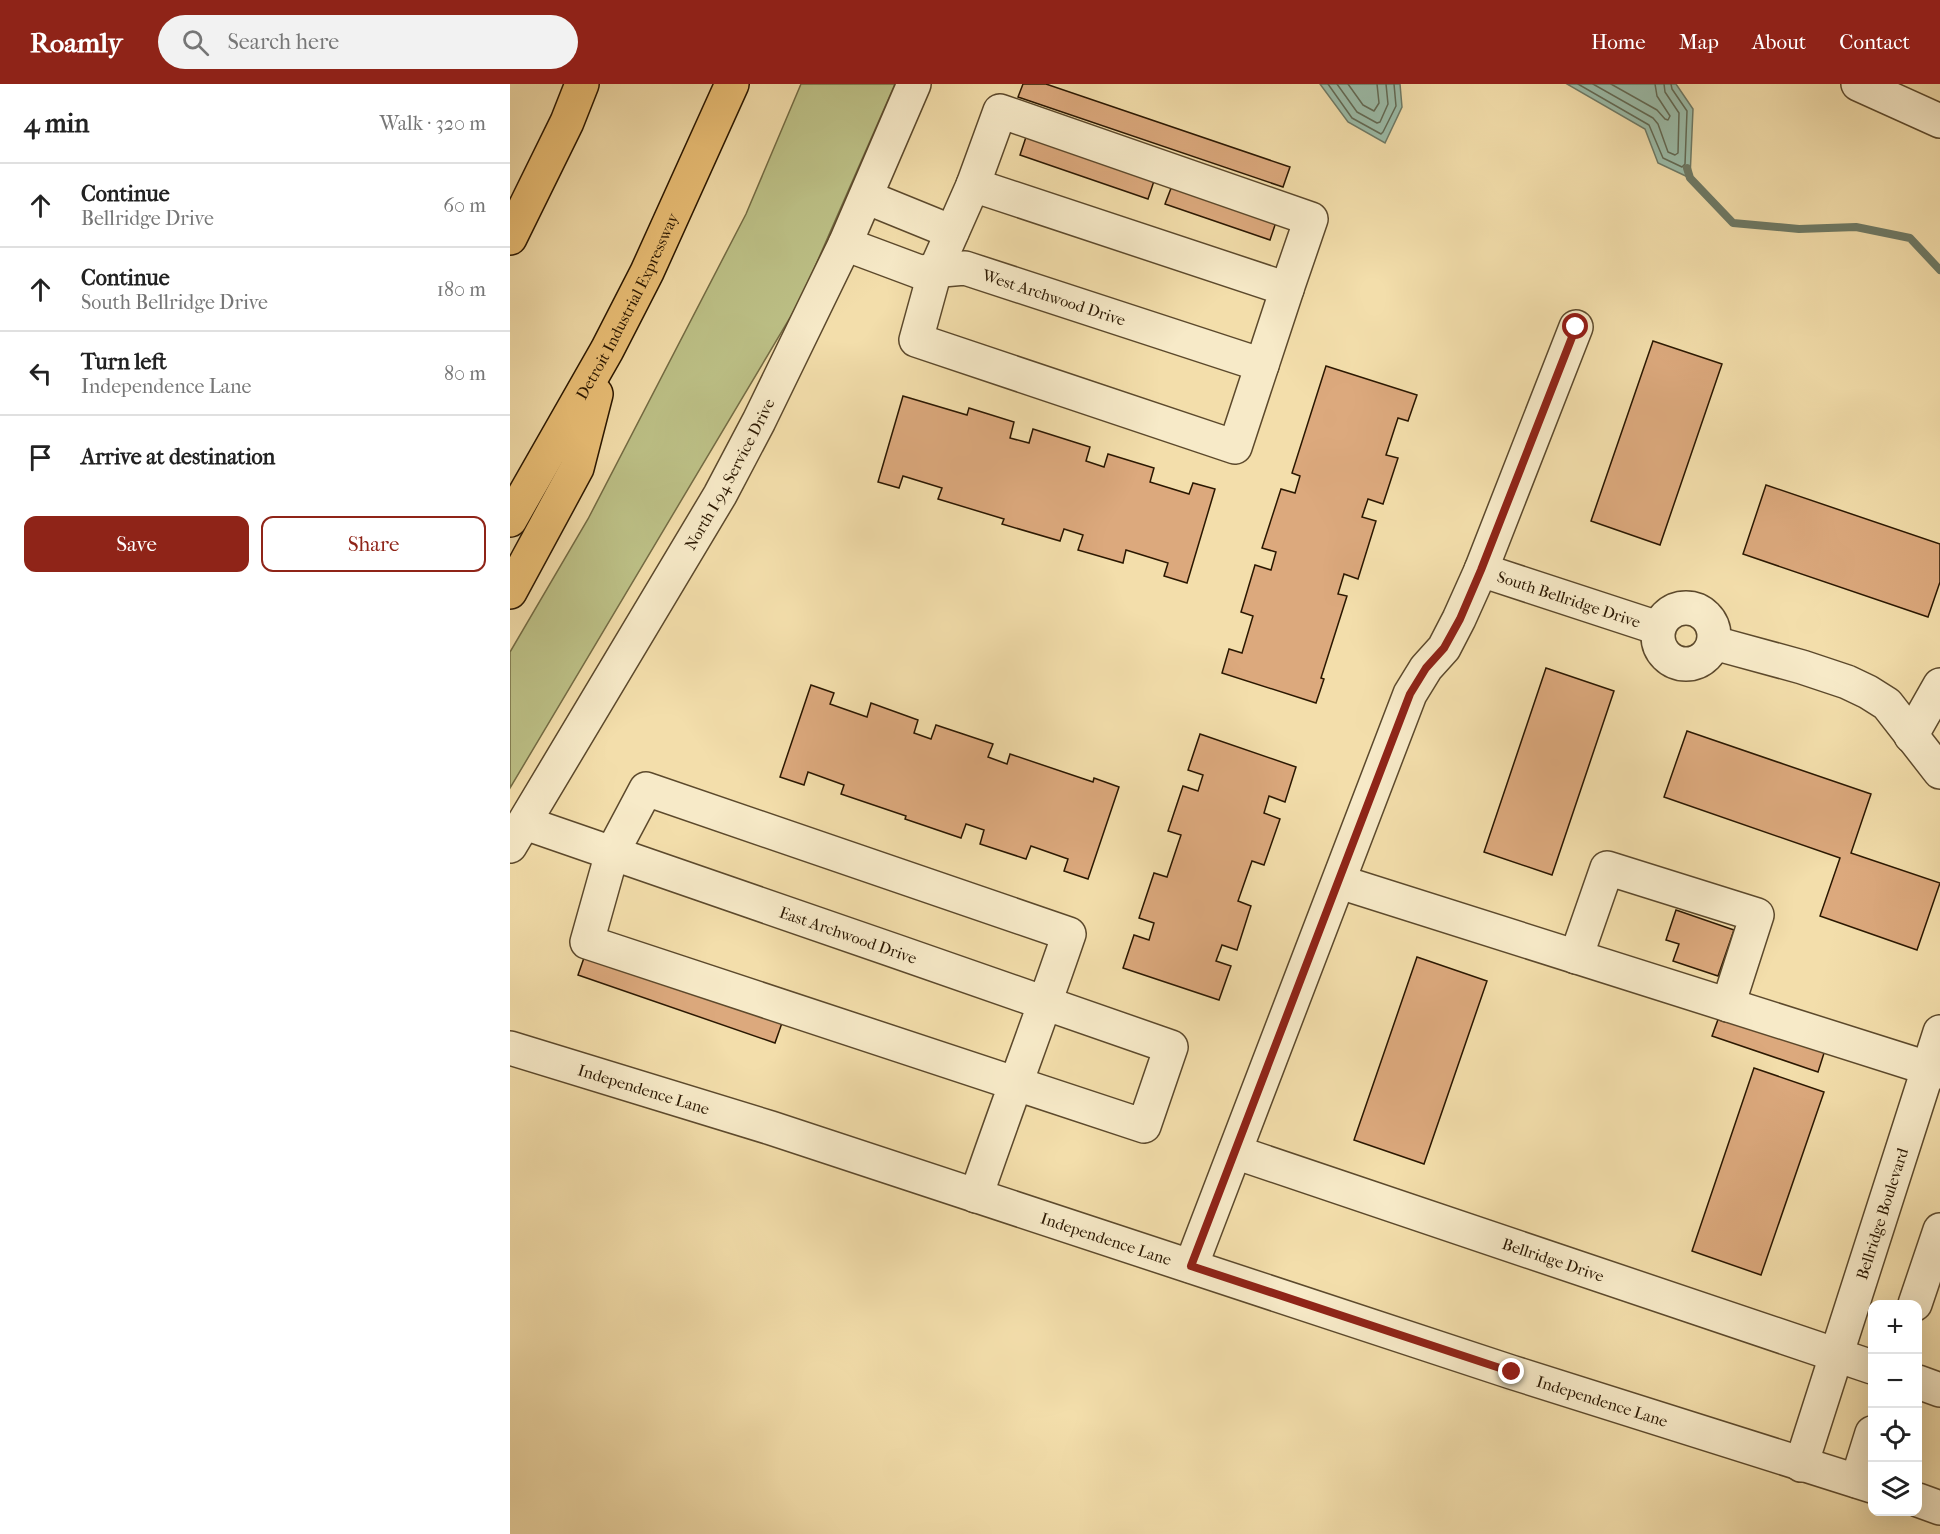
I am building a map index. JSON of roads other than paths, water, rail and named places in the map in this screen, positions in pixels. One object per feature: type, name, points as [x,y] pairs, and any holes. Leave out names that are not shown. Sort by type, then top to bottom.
[{"type":"highway","points":[[510,238],[567,122],[582,84]]},
{"type":"highway","name":"Detroit Industrial Expressway","points":[[510,520],[607,350],[657,250],[732,84]]},
{"type":"highway","points":[[510,592],[576,468],[607,350]]},
{"type":"street","name":"North I-94 Service Drive","points":[[517,834],[720,495],[759,422],[845,244],[914,84]]},
{"type":"street","points":[[1858,84],[1940,121]]},
{"type":"street","points":[[1000,111],[1311,219],[1235,447],[916,340],[935,271],[973,185],[1000,111]]},
{"type":"street","points":[[973,185],[1287,289]]},
{"type":"street","points":[[866,196],[952,232]]},
{"type":"street","name":"West Archwood Drive","points":[[845,244],[920,272],[965,268],[1262,365]]},
{"type":"street","points":[[1481,570],[1576,327]]},
{"type":"street","name":"South Bellridge Drive","points":[[1191,1266],[1340,882],[1410,694],[1426,668],[1444,648],[1460,619],[1481,570],[1658,628],[1661,650],[1668,658],[1678,663],[1689,664],[1700,661],[1714,644],[1802,667],[1847,682],[1887,704],[1911,736]]},
{"type":"street","points":[[1940,685],[1911,736],[1940,772]]},
{"type":"street","points":[[976,1196],[1069,934],[646,789],[612,853],[587,942],[1015,1084]]},
{"type":"street","name":"East Archwood Drive","points":[[517,834],[612,853],[1171,1047],[1144,1126],[1015,1084]]},
{"type":"street","points":[[1576,957],[1607,868],[1757,915],[1728,1005]]},
{"type":"street","points":[[1340,882],[1934,1070]]},
{"type":"street","name":"Bellridge Boulevard","points":[[1800,1465],[1835,1355],[1934,1070],[1940,1032]]},
{"type":"street","name":"Independence Lane","points":[[510,1048],[771,1128],[1512,1372],[1865,1484]]},
{"type":"street","name":"Bellridge Drive","points":[[1235,1152],[1868,1366]]},
{"type":"street","points":[[1917,1300],[1940,1230]]},
{"type":"street","points":[[1922,1384],[1940,1390]]},
{"type":"street","points":[[1865,1484],[1868,1462]]},
{"type":"street","points":[[1922,1502],[1940,1508]]},
{"type":"water","points":[[1320,84],[1400,84],[1402,107],[1385,143],[1348,122]]},
{"type":"water","points":[[1567,84],[1676,84],[1693,109],[1690,178],[1658,163],[1645,129]]},
{"type":"waterway","points":[[1687,168],[1690,178],[1733,223],[1799,229],[1856,227],[1910,238],[1940,270]]}]
